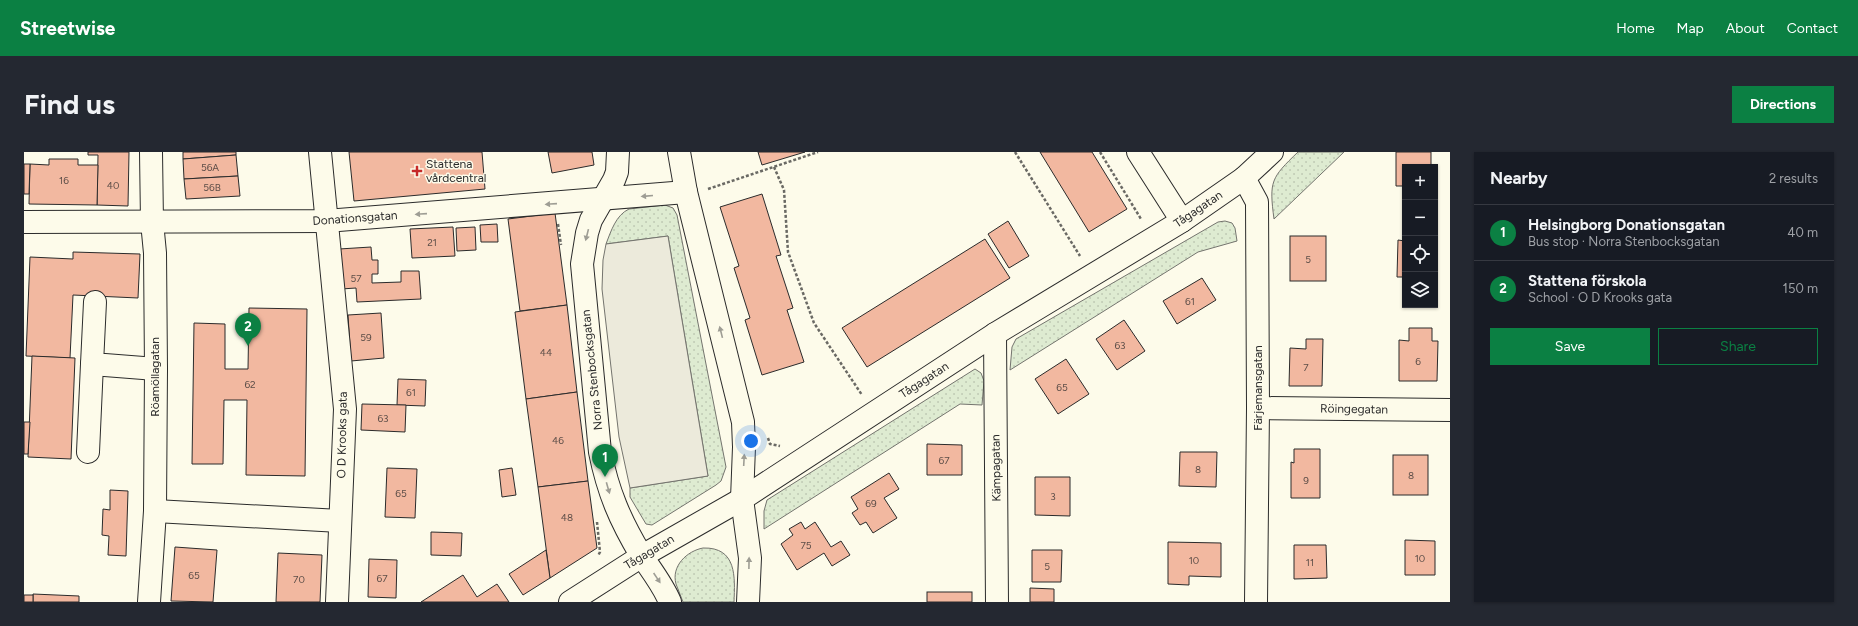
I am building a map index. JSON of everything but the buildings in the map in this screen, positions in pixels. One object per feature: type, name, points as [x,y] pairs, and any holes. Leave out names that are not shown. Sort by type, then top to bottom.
[{"type":"street","name":"Röamöllagatan","points":[[149,602],[155,511],[156,369],[155,253],[152,222],[151,152]]},
{"type":"street","name":"O D Krooks gata","points":[[320,152],[345,408],[337,602]]},
{"type":"street","name":"Norra Stenbocksgatan","points":[[618,152],[617,172],[591,220],[587,233],[582,264],[600,452],[606,481],[616,510],[642,556],[666,591],[670,602]]},
{"type":"street","points":[[679,152],[694,192],[743,422],[744,447],[742,499],[750,558],[748,602]]},
{"type":"street","points":[[1138,152],[1182,221]]},
{"type":"street","name":"Tågagatan","points":[[570,602],[642,556],[742,499],[995,334],[1182,221],[1244,178],[1272,152]]},
{"type":"street","name":"Färjemansgatan","points":[[1244,178],[1257,202],[1258,408],[1256,602]]},
{"type":"street","name":"Donationsgatan","points":[[24,222],[326,221],[694,192]]},
{"type":"street","points":[[88,452],[95,302]]},
{"type":"street","name":"Kämpagatan","points":[[995,334],[997,602]]},
{"type":"street","points":[[92,364],[156,369]]},
{"type":"street","name":"Röingegatan","points":[[1258,408],[1450,410]]},
{"type":"street","points":[[155,511],[340,521]]},
{"type":"path","points":[[694,192],[818,152]]},
{"type":"path","points":[[1015,152],[1081,258]]},
{"type":"path","points":[[774,167],[784,190],[788,252],[814,323],[863,397]]},
{"type":"path","points":[[596,514],[600,552],[596,561],[586,573],[596,586]]},
{"type":"green space","points":[[1298,152],[1344,152],[1274,219],[1272,188],[1274,181],[1282,168]]},
{"type":"green space","points":[[665,205],[673,208],[677,215],[726,467],[721,481],[716,485],[652,525],[646,524],[630,497],[630,488],[708,476],[668,236],[606,244],[614,224],[624,212],[629,209]]},
{"type":"green space","points":[[1225,221],[1232,223],[1235,228],[1237,241],[1198,252],[1010,370],[1012,347],[1016,339],[1218,222]]},
{"type":"green space","points":[[975,369],[981,373],[984,381],[982,405],[960,404],[764,529],[764,511],[767,500]]},
{"type":"green space","points":[[703,548],[714,549],[722,552],[728,558],[732,565],[734,574],[734,602],[683,602],[675,577],[678,565],[691,552]]},
{"type":"shaded area","points":[[668,236],[708,476],[630,488],[619,437],[602,289],[603,260],[606,244]]},
{"type":"place","name":"Stattena vårdcentral","points":[[417,171]]},
{"type":"place","name":"Stattena förskola","points":[[248,346]]},
{"type":"place","name":"Helsingborg Donationsgatan","points":[[605,477]]}]
